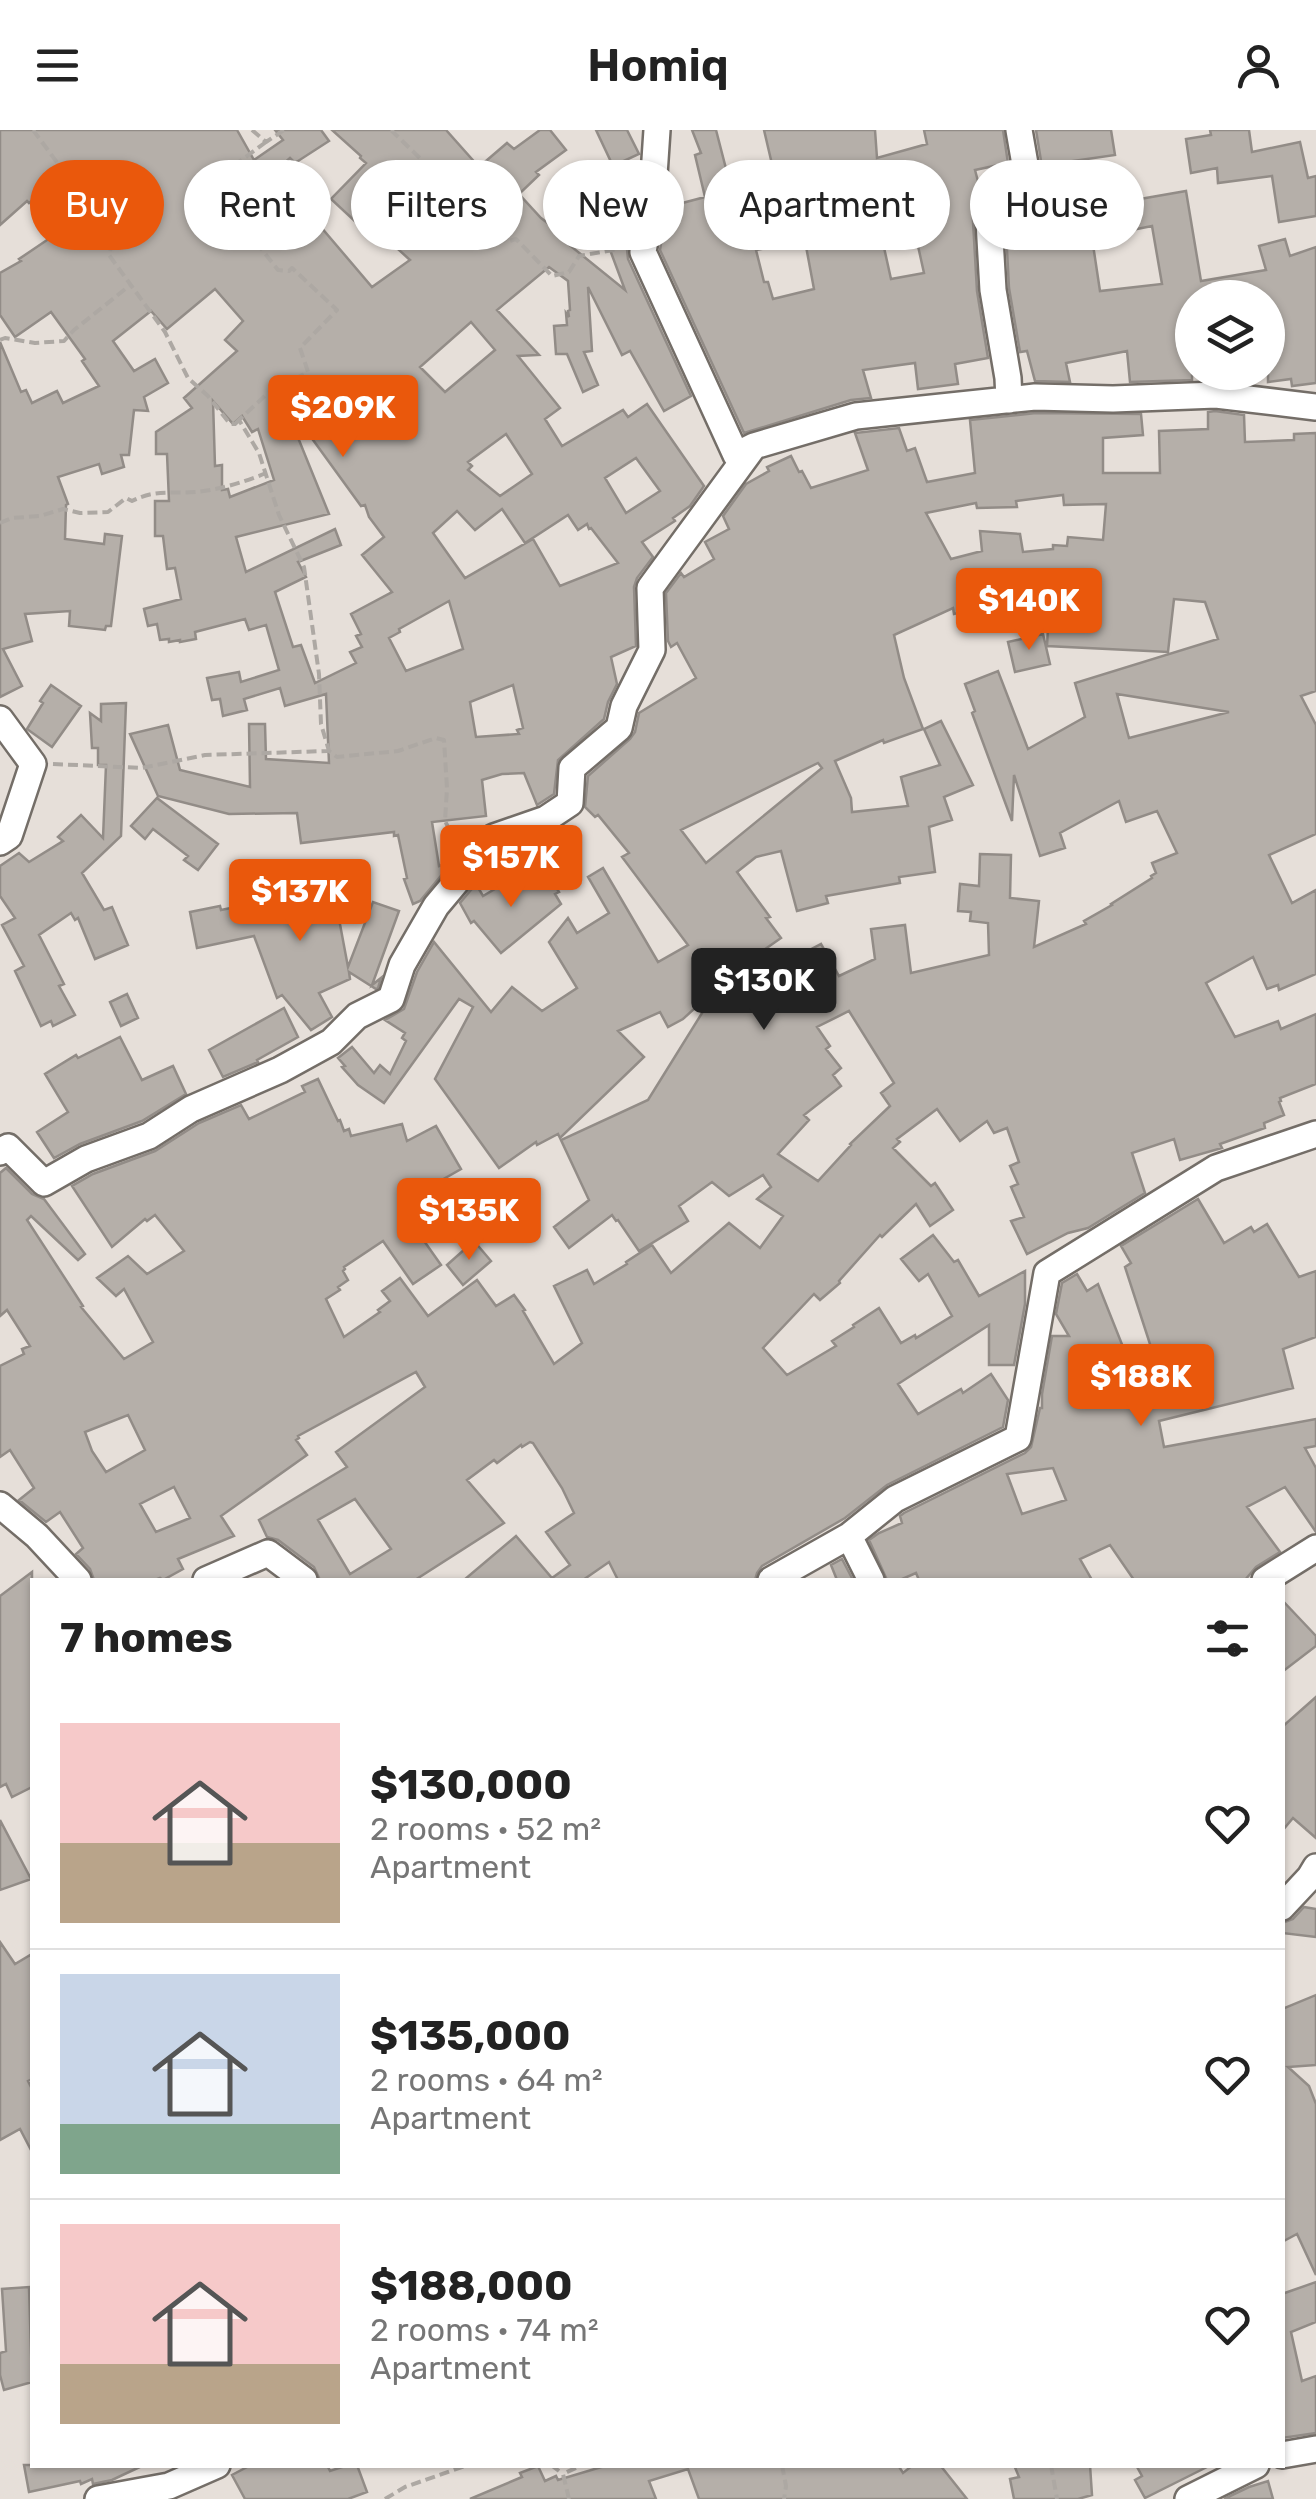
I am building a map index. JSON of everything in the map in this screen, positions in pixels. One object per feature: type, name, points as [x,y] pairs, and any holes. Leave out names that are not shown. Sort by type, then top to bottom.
[{"type":"street","points":[[655,160],[657,130]]},
{"type":"street","points":[[1009,400],[993,290],[988,204],[1026,170],[1019,130]]},
{"type":"street","points":[[643,250],[736,455],[856,416],[1009,400],[1216,395],[1316,406]]},
{"type":"street","points":[[0,1152],[8,1147],[44,1182],[86,1159],[149,1136],[191,1109],[280,1070],[331,1042],[356,1016],[391,999],[402,965],[436,906],[494,837],[546,819],[570,803],[572,768],[619,728],[624,706],[652,650],[650,588],[754,446]]},
{"type":"street","points":[[0,718],[33,764],[9,836],[0,842]]},
{"type":"street","points":[[774,1578],[848,1536],[895,1499],[1018,1438],[1047,1273],[1216,1168],[1316,1134]]},
{"type":"street","points":[[0,1506],[37,1536],[76,1578]]},
{"type":"street","points":[[848,1536],[870,1578]]},
{"type":"street","points":[[1268,1578],[1316,1548]]},
{"type":"street","points":[[211,1578],[268,1553],[301,1578]]},
{"type":"street","points":[[1285,1903],[1316,1867]]},
{"type":"street","points":[[1285,2454],[1316,2448]]},
{"type":"street","points":[[98,2499],[168,2486],[209,2468]]},
{"type":"street","points":[[1188,2499],[1250,2468]]},
{"type":"path","points":[[33,130],[88,204],[111,247],[109,254],[165,332],[188,378],[230,424],[236,424],[268,393],[308,372],[300,348],[337,310],[292,268],[278,270],[223,201],[221,175],[284,130]]},
{"type":"path","points":[[252,130],[266,142]]},
{"type":"path","points":[[391,130],[506,242],[516,239],[552,276],[569,272],[578,256],[615,250]]},
{"type":"path","points":[[0,340],[64,341],[130,285]]},
{"type":"path","points":[[239,420],[259,454],[280,515],[304,567],[328,751]]},
{"type":"path","points":[[0,523],[63,509],[108,512],[126,498],[132,501],[147,493],[194,492],[246,482],[266,473]]},
{"type":"path","points":[[33,764],[142,768],[206,755],[328,751],[337,757],[398,752],[436,738],[444,740],[445,821],[468,868]]},
{"type":"path","points":[[385,2499],[406,2487],[460,2468]]},
{"type":"path","points":[[555,2468],[563,2474],[569,2499]]},
{"type":"path","points":[[563,2474],[576,2468]]},
{"type":"path","points":[[783,2468],[784,2499]]},
{"type":"path","points":[[1052,2468],[1057,2499]]},
{"type":"building","points":[[0,130],[237,130],[254,160],[184,160],[184,250],[331,250],[331,239],[372,287],[410,260],[399,250],[523,250],[523,198],[543,220],[543,250],[576,250],[625,290],[610,250],[627,250],[691,396],[664,411],[630,351],[622,355],[588,287],[592,351],[584,352],[598,385],[583,392],[567,354],[556,354],[554,326],[567,325],[566,313],[569,317],[568,281],[549,267],[497,310],[539,355],[518,356],[560,408],[545,419],[562,446],[623,410],[628,417],[647,404],[704,486],[690,506],[673,518],[675,521],[642,542],[653,557],[634,587],[636,646],[611,657],[617,684],[604,719],[558,760],[554,794],[537,805],[524,773],[482,780],[486,816],[432,822],[439,866],[449,866],[420,901],[413,904],[404,879],[407,878],[398,835],[394,836],[394,832],[301,843],[297,813],[229,814],[158,796],[130,734],[168,725],[180,770],[250,787],[249,724],[265,724],[266,759],[329,763],[326,694],[285,706],[280,688],[244,699],[247,710],[223,716],[220,699],[212,700],[207,678],[239,672],[241,682],[279,670],[266,625],[249,630],[245,619],[195,632],[196,639],[180,642],[160,640],[157,624],[148,626],[144,609],[181,599],[175,568],[167,569],[163,536],[155,536],[155,501],[169,501],[167,454],[156,454],[156,432],[192,408],[184,398],[237,351],[225,340],[243,321],[215,289],[167,329],[151,311],[113,341],[134,371],[155,359],[168,383],[144,397],[148,411],[134,410],[129,455],[121,455],[124,467],[102,474],[99,464],[58,477],[68,504],[65,539],[104,544],[105,534],[122,536],[111,626],[105,630],[69,626],[70,611],[25,614],[32,641],[3,649],[22,686],[0,697],[0,342],[21,392],[26,390],[32,403],[57,391],[63,403],[99,386],[51,312],[15,337],[0,315],[0,273],[32,250],[164,250],[164,160],[30,160],[30,202],[0,225]],"holes":[[[471,322],[495,350],[445,392],[420,367]],[[213,401],[233,424],[242,416],[252,432],[258,429],[274,480],[230,497],[228,489],[222,490],[222,465],[215,466]],[[292,411],[361,506],[365,505],[384,537],[362,555],[392,592],[351,614],[361,634],[356,636],[362,647],[350,652],[356,663],[315,683],[301,645],[293,647],[275,592],[306,577],[298,562],[341,545],[335,529],[246,572],[236,537],[329,514],[288,413]],[[506,434],[532,474],[500,496],[468,470],[472,466],[468,462]],[[636,458],[660,491],[626,513],[605,478]],[[502,509],[525,543],[568,515],[578,530],[587,524],[618,563],[560,586],[533,539],[465,578],[433,533],[457,511],[475,530]],[[449,601],[463,649],[406,671],[389,638]],[[513,685],[523,728],[517,730],[519,734],[476,737],[470,702]]]},
{"type":"building","points":[[275,130],[321,130],[329,141],[300,160],[254,160],[283,140]]},
{"type":"building","points":[[332,130],[446,130],[473,160],[362,160]]},
{"type":"building","points":[[540,130],[550,130],[566,150],[552,160],[543,160],[543,167],[536,172],[539,175],[523,190],[523,160],[487,160],[507,143],[514,149]]},
{"type":"building","points":[[596,130],[627,130],[639,154],[626,160],[610,160]]},
{"type":"building","points":[[692,130],[716,130],[724,160],[704,160],[704,193],[695,155],[701,153]]},
{"type":"building","points":[[764,130],[875,130],[877,158],[927,144],[924,130],[1003,130],[1008,160],[970,160],[970,250],[975,250],[988,358],[955,364],[958,384],[918,389],[915,363],[863,370],[871,398],[851,400],[744,433],[660,250],[684,250],[684,203],[704,197],[704,250],[756,250],[773,299],[814,289],[807,250],[885,250],[891,279],[924,273],[919,250],[950,250],[950,160],[771,160]]},
{"type":"building","points":[[1036,130],[1111,130],[1115,155],[1041,160]]},
{"type":"building","points":[[1210,130],[1249,130],[1252,152],[1300,142],[1308,178],[1316,176],[1316,216],[1279,222],[1272,176],[1218,183],[1217,168],[1191,173],[1186,139],[1211,135]]},
{"type":"building","points":[[351,178],[351,218],[331,199]]},
{"type":"building","points":[[1186,191],[1201,280],[1175,280],[1175,381],[1130,382],[1127,351],[1066,363],[1070,382],[1035,381],[1027,351],[1020,352],[1007,250],[1094,250],[1100,291],[1162,284],[1152,226],[1144,228],[1144,198]]},
{"type":"building","points":[[1285,239],[1290,256],[1316,247],[1316,383],[1292,386],[1291,379],[1285,380],[1285,280],[1207,280],[1266,270],[1259,246]]},
{"type":"building","points":[[1215,411],[1244,415],[1245,442],[1294,440],[1294,434],[1316,433],[1316,691],[1301,696],[1316,725],[1316,834],[1269,855],[1292,903],[1316,890],[1316,974],[1279,990],[1278,985],[1267,989],[1253,957],[1206,983],[1235,1037],[1278,1021],[1281,1029],[1316,1014],[1316,1084],[1280,1098],[1284,1115],[1264,1123],[1265,1128],[1220,1144],[1222,1148],[1180,1160],[1174,1139],[1132,1153],[1145,1193],[1088,1228],[1068,1233],[1027,1254],[1011,1221],[1024,1217],[1011,1187],[1018,1184],[1010,1166],[1019,1162],[1007,1128],[994,1133],[987,1121],[960,1141],[937,1109],[897,1139],[900,1142],[893,1148],[931,1186],[935,1183],[953,1210],[930,1226],[916,1204],[880,1235],[840,1283],[820,1300],[814,1294],[763,1348],[787,1375],[836,1346],[832,1341],[879,1308],[901,1343],[952,1316],[928,1274],[919,1281],[901,1259],[933,1235],[954,1262],[958,1260],[979,1296],[1025,1271],[1025,1304],[1014,1365],[989,1365],[989,1325],[898,1384],[918,1414],[961,1389],[963,1393],[991,1374],[1008,1400],[1003,1427],[887,1485],[845,1518],[762,1566],[756,1578],[617,1578],[609,1562],[586,1578],[552,1578],[570,1565],[546,1532],[574,1513],[530,1442],[497,1463],[494,1460],[467,1480],[504,1523],[418,1578],[319,1578],[314,1567],[278,1540],[267,1537],[259,1520],[347,1467],[336,1452],[425,1387],[416,1372],[298,1436],[296,1440],[307,1455],[221,1516],[234,1536],[178,1559],[183,1569],[167,1578],[93,1578],[76,1554],[83,1548],[60,1512],[46,1522],[19,1500],[34,1488],[10,1450],[0,1457],[0,1366],[24,1354],[22,1349],[30,1346],[7,1310],[0,1316],[0,1173],[6,1168],[32,1194],[44,1199],[85,1254],[78,1260],[31,1216],[27,1220],[81,1307],[124,1359],[153,1342],[124,1289],[116,1296],[97,1278],[128,1256],[147,1274],[184,1251],[155,1215],[112,1247],[72,1186],[155,1151],[199,1123],[241,1105],[249,1119],[305,1092],[302,1086],[318,1079],[338,1121],[344,1131],[349,1129],[351,1136],[402,1124],[407,1141],[436,1126],[461,1169],[426,1189],[441,1220],[417,1231],[441,1265],[413,1284],[383,1241],[344,1267],[348,1280],[326,1299],[344,1337],[380,1312],[390,1301],[382,1291],[400,1278],[428,1316],[477,1280],[496,1306],[514,1295],[554,1364],[582,1343],[554,1286],[587,1270],[594,1284],[652,1245],[671,1273],[729,1223],[760,1248],[783,1216],[757,1199],[771,1187],[763,1175],[729,1196],[712,1182],[679,1206],[688,1221],[639,1251],[612,1215],[569,1248],[554,1227],[589,1200],[561,1140],[648,1100],[712,997],[709,995],[668,1027],[660,1012],[618,1031],[644,1057],[560,1138],[558,1134],[537,1145],[536,1142],[499,1168],[435,1079],[473,1007],[459,999],[384,1103],[358,1085],[338,1058],[352,1047],[374,1073],[380,1065],[390,1074],[406,1041],[402,1038],[405,1033],[385,1020],[404,1009],[417,972],[434,942],[491,1012],[512,987],[542,1011],[577,988],[549,942],[568,918],[577,933],[609,913],[588,877],[603,868],[658,962],[688,945],[622,857],[629,853],[598,815],[595,817],[585,807],[588,776],[630,739],[639,713],[696,678],[677,643],[671,647],[668,641],[666,593],[681,573],[684,577],[714,559],[705,542],[729,529],[723,516],[746,484],[769,471],[767,467],[791,456],[811,488],[868,470],[855,433],[899,428],[907,451],[915,448],[927,482],[975,473],[970,420],[1036,413],[1141,414],[1143,435],[1103,438],[1103,473],[1160,473],[1159,431],[1208,429],[1208,412]],"holes":[[[1063,495],[1064,505],[1106,504],[1103,540],[1068,537],[1067,546],[1023,552],[1020,534],[980,531],[982,551],[951,559],[926,513],[976,503],[977,508],[1017,507],[1016,501]],[[1050,592],[1047,646],[1168,652],[1174,599],[1205,602],[1218,639],[1075,683],[1085,717],[1028,749],[998,671],[965,684],[1012,821],[1014,775],[1040,856],[1065,848],[1060,833],[1119,801],[1126,822],[1157,811],[1177,853],[1152,863],[1156,873],[1152,878],[1084,921],[1086,924],[1034,947],[1039,901],[1010,898],[1011,855],[980,854],[979,886],[960,884],[958,911],[971,912],[970,921],[988,923],[989,955],[911,973],[905,925],[871,929],[875,959],[839,976],[821,944],[806,952],[812,978],[777,1002],[755,956],[781,938],[737,872],[756,857],[781,851],[797,911],[828,903],[826,896],[900,883],[899,877],[935,872],[929,827],[952,820],[944,797],[973,785],[941,721],[924,729],[940,765],[901,777],[908,806],[852,812],[851,798],[835,761],[883,740],[884,743],[923,729],[904,678],[894,635],[953,608],[954,614],[997,603],[996,598]],[[1117,694],[1229,712],[1129,738]],[[818,763],[822,768],[706,863],[681,830]],[[849,1011],[894,1083],[881,1093],[890,1106],[818,1181],[778,1154],[809,1120],[804,1115],[841,1086],[833,1075],[841,1068],[826,1049],[830,1046],[817,1027]],[[128,1415],[145,1450],[106,1472],[85,1432]],[[174,1487],[190,1518],[156,1532],[140,1504]],[[355,1499],[391,1549],[350,1574],[318,1520]]]},
{"type":"building","points":[[1043,634],[1050,664],[1015,672],[1008,642]]},
{"type":"building","points":[[51,685],[81,706],[52,747],[27,729]]},
{"type":"building","points":[[126,703],[121,836],[82,873],[104,910],[112,907],[128,945],[95,959],[78,918],[75,920],[71,913],[39,935],[75,1015],[53,1026],[51,1021],[41,1026],[15,971],[24,966],[2,925],[15,918],[0,896],[0,866],[19,853],[29,862],[63,841],[58,837],[81,815],[103,838],[106,765],[98,765],[98,748],[92,748],[90,713],[101,721],[101,704]]},
{"type":"building","points":[[157,798],[218,844],[198,870],[184,860],[188,856],[153,829],[145,839],[131,826]]},
{"type":"building","points":[[546,871],[559,892],[555,894],[561,904],[501,953],[474,921],[471,923],[460,903],[476,884],[483,896],[500,886],[505,895]]},
{"type":"building","points":[[298,880],[301,898],[335,901],[333,920],[339,919],[348,967],[373,902],[399,911],[372,985],[381,978],[378,988],[376,989],[349,972],[350,979],[319,993],[332,1017],[311,1030],[282,995],[277,998],[254,936],[197,948],[190,912],[265,901],[262,886]]},
{"type":"building","points":[[127,994],[138,1018],[121,1026],[110,1002]]},
{"type":"building","points":[[284,1008],[298,1037],[258,1062],[223,1077],[209,1050]]},
{"type":"building","points":[[120,1037],[142,1080],[173,1066],[186,1094],[142,1121],[54,1158],[37,1132],[68,1112],[45,1074],[76,1055],[78,1058]]},
{"type":"building","points":[[1198,1199],[1224,1243],[1251,1227],[1254,1232],[1267,1224],[1299,1277],[1316,1271],[1316,1337],[1283,1349],[1293,1388],[1159,1421],[1164,1447],[1316,1419],[1316,1446],[1305,1448],[1316,1468],[1316,1532],[1285,1487],[1247,1507],[1280,1552],[1247,1578],[1133,1578],[1110,1545],[1080,1559],[1091,1578],[918,1578],[916,1573],[905,1578],[886,1578],[869,1540],[902,1523],[900,1516],[904,1513],[1031,1447],[1042,1408],[1052,1336],[1069,1336],[1056,1314],[1062,1283],[1077,1274],[1087,1291],[1098,1284],[1125,1352],[1150,1344],[1125,1267],[1131,1263],[1121,1246]],"holes":[[[1053,1468],[1066,1500],[1022,1514],[1007,1474]]]},
{"type":"building","points":[[474,1241],[491,1261],[463,1285],[447,1265]]},
{"type":"building","points":[[516,1536],[552,1578],[466,1578]]},
{"type":"building","points":[[842,1559],[852,1578],[836,1578],[831,1565]]},
{"type":"building","points":[[32,1572],[30,1788],[12,1797],[6,1784],[0,1787],[0,1596]]},
{"type":"building","points":[[1285,1603],[1316,1636],[1316,1646],[1285,1670]]},
{"type":"building","points":[[1316,1697],[1316,1838],[1293,1818],[1285,1827],[1285,1724]]},
{"type":"building","points":[[0,1820],[30,1879],[0,1890]]},
{"type":"building","points":[[1304,1907],[1316,1909],[1316,1937],[1285,1933],[1285,1922]]},
{"type":"building","points":[[0,1942],[15,1964],[30,1955],[30,2148],[20,2129],[0,2140]]},
{"type":"building","points":[[1316,1995],[1316,2065],[1288,2067],[1309,2086],[1316,2104],[1316,2275],[1297,2234],[1285,2240],[1285,2008]]},
{"type":"building","points":[[1316,2282],[1316,2322],[1291,2332],[1302,2381],[1316,2376],[1316,2433],[1285,2438],[1285,2293]]},
{"type":"building","points":[[29,2287],[30,2319],[30,2383],[4,2390],[0,2375],[0,2353],[6,2351],[2,2289]]},
{"type":"building","points":[[24,2465],[138,2468],[112,2480],[93,2484],[92,2479],[29,2492]]},
{"type":"building","points":[[245,2468],[358,2468],[367,2492],[348,2499],[245,2499],[232,2475]]},
{"type":"building","points":[[533,2468],[539,2468],[545,2481],[556,2476],[558,2480],[598,2468],[900,2468],[903,2473],[909,2468],[942,2468],[967,2499],[699,2499],[688,2469],[649,2481],[656,2499],[470,2499],[522,2477],[520,2473]]},
{"type":"building","points":[[1015,2468],[1090,2468],[1092,2495],[1078,2499],[1014,2499],[1010,2479],[1019,2477]]},
{"type":"building","points":[[1138,2468],[1205,2468],[1145,2498],[1135,2480],[1142,2476]]},
{"type":"building","points":[[1268,2481],[1273,2499],[1224,2499],[1249,2487]]}]
